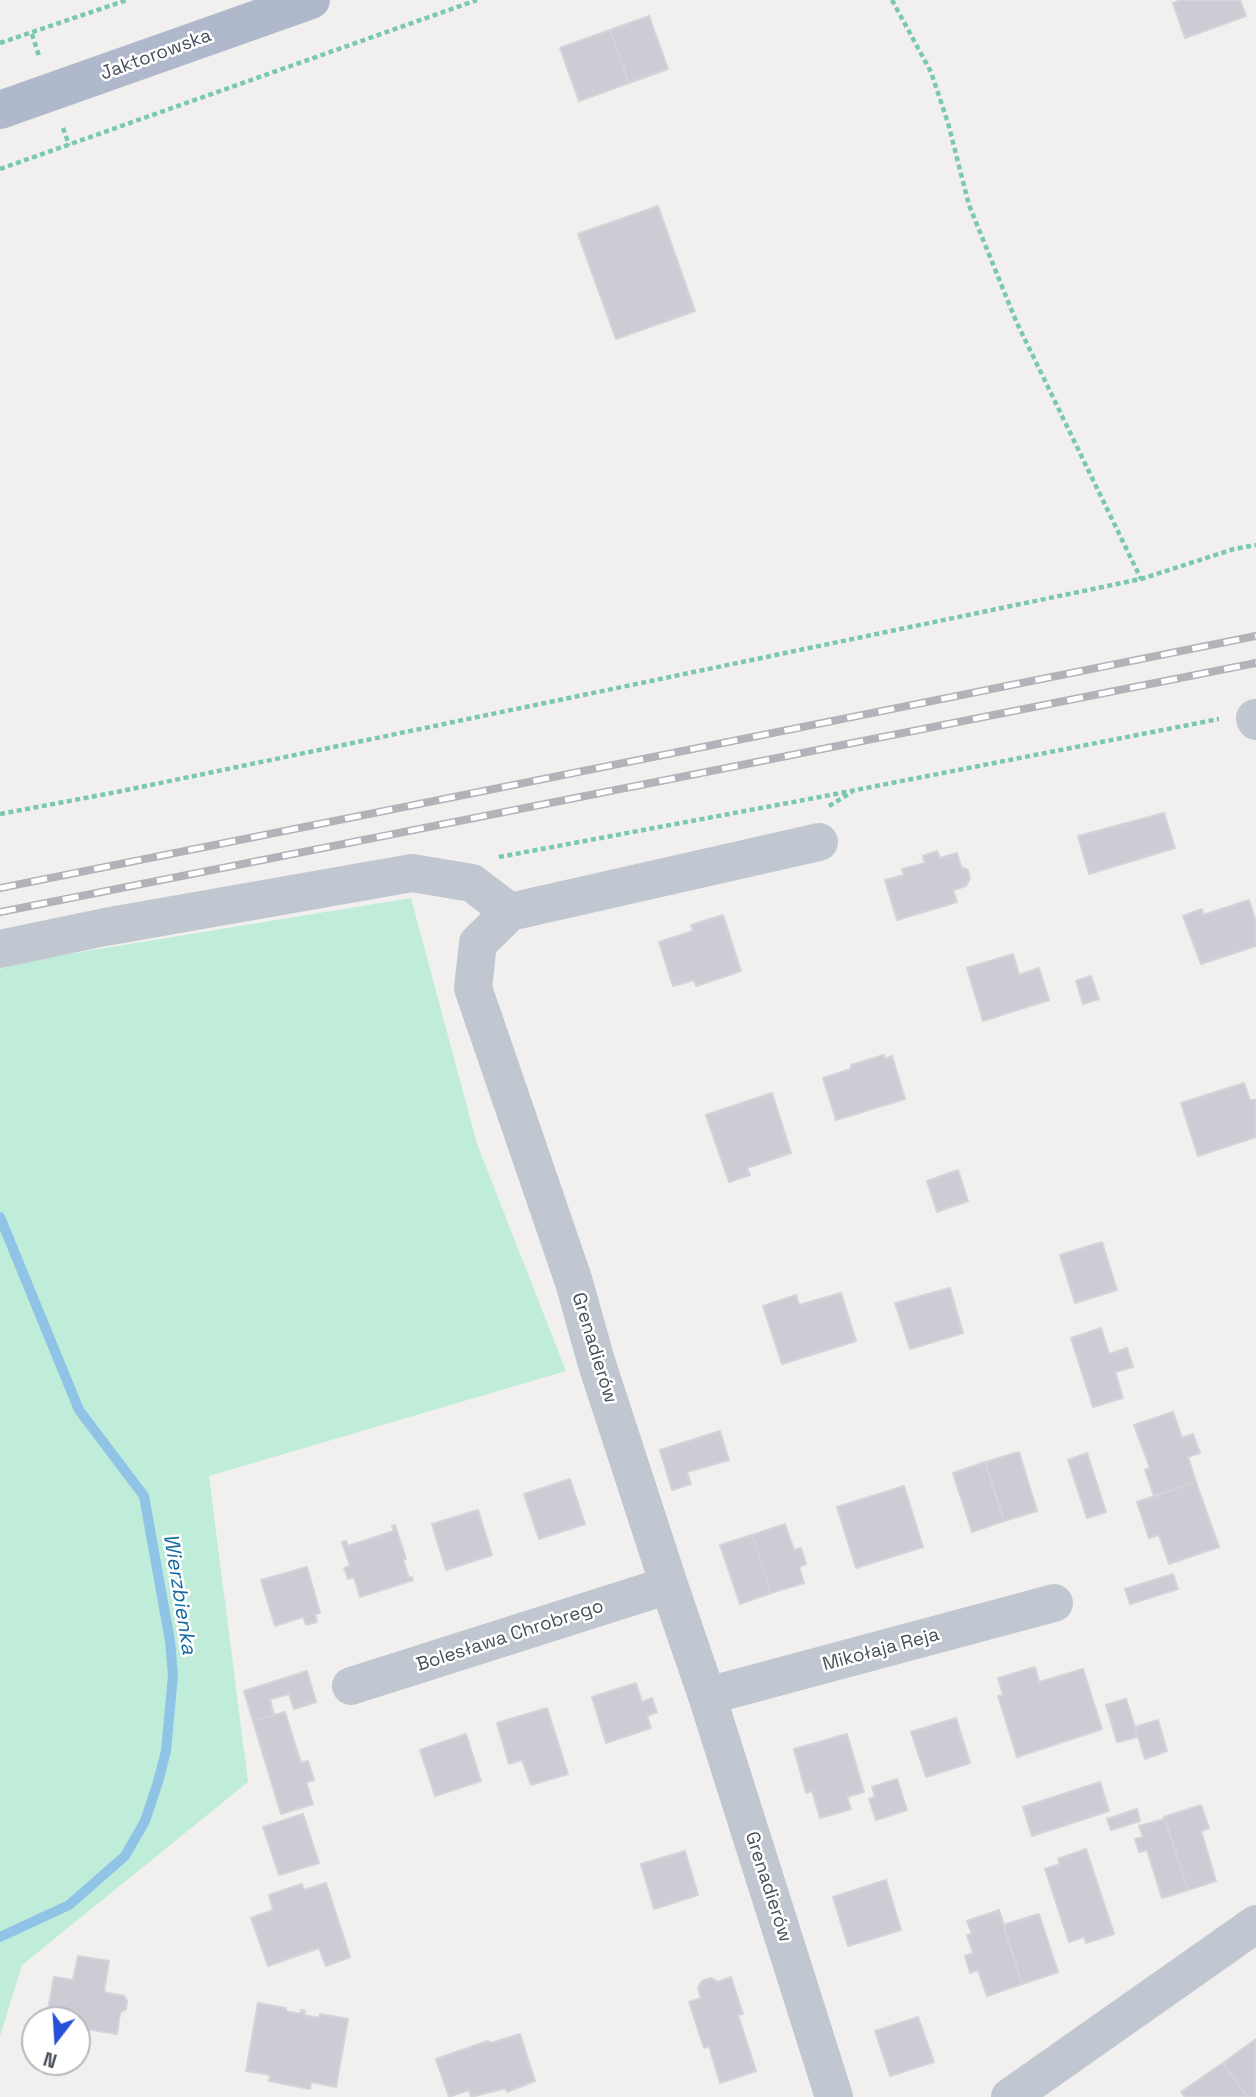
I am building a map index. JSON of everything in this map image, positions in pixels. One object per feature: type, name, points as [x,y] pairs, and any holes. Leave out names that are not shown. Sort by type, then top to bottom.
[{"type":"main road","name":"Jaktorowska","points":[[0,110],[311,0]]},
{"type":"street","points":[[0,949],[105,927],[412,873],[472,883],[510,912],[819,842]]},
{"type":"street","name":"Grenadierów","points":[[510,912],[478,943],[473,988],[574,1282],[596,1361],[835,2095]]},
{"type":"street","name":"Bolesława Chrobrego","points":[[351,1686],[668,1585]]},
{"type":"street","name":"Mikołaja Reja","points":[[707,1696],[1054,1603]]},
{"type":"street","points":[[1010,2097],[1256,1924]]},
{"type":"path","points":[[0,43],[127,0]]},
{"type":"path","points":[[0,169],[477,0]]},
{"type":"path","points":[[891,0],[931,72],[948,123],[969,205],[1016,321],[1141,579]]},
{"type":"path","points":[[0,814],[158,784],[1141,579],[1234,549],[1256,545]]},
{"type":"path","points":[[493,858],[1228,718],[1256,720]]},
{"type":"green space","points":[[411,898],[477,1144],[566,1371],[209,1476],[248,1782],[22,1965],[0,2036],[0,969],[38,959]]},
{"type":"building","points":[[1181,0],[1240,0],[1246,16],[1185,38],[1173,3]]},
{"type":"building","points":[[649,16],[668,69],[629,83],[610,30]]},
{"type":"building","points":[[610,30],[629,83],[579,101],[560,48]]},
{"type":"building","points":[[658,206],[695,311],[616,339],[578,234]]},
{"type":"building","points":[[1164,813],[1175,848],[1089,874],[1078,836]]},
{"type":"building","points":[[937,851],[940,858],[957,853],[961,867],[968,870],[970,878],[966,886],[953,890],[957,902],[897,920],[885,880],[904,875],[902,869],[925,863],[923,856]]},
{"type":"building","points":[[1249,900],[1256,922],[1256,946],[1201,964],[1183,916],[1202,909],[1203,915]]},
{"type":"building","points":[[723,915],[741,971],[696,986],[694,980],[673,986],[659,942],[693,931],[691,925]]},
{"type":"building","points":[[1013,954],[1019,975],[1039,968],[1049,1000],[983,1021],[967,968]]},
{"type":"building","points":[[1091,976],[1099,999],[1083,1004],[1076,981]]},
{"type":"building","points":[[884,1055],[885,1059],[892,1056],[905,1099],[836,1120],[823,1078],[851,1069],[851,1065]]},
{"type":"building","points":[[1244,1083],[1250,1100],[1256,1100],[1256,1137],[1198,1156],[1181,1103]]},
{"type":"building","points":[[772,1093],[791,1153],[747,1168],[750,1175],[729,1182],[706,1115]]},
{"type":"building","points":[[958,1170],[968,1201],[937,1212],[927,1181]]},
{"type":"building","points":[[1102,1242],[1117,1290],[1075,1303],[1060,1255]]},
{"type":"building","points":[[950,1288],[963,1333],[910,1349],[895,1303]]},
{"type":"building","points":[[841,1293],[856,1341],[782,1364],[763,1306],[796,1295],[799,1305]]},
{"type":"building","points":[[1101,1328],[1109,1354],[1127,1348],[1133,1367],[1115,1372],[1123,1398],[1093,1407],[1071,1338]]},
{"type":"building","points":[[1173,1412],[1182,1438],[1193,1434],[1200,1453],[1188,1457],[1196,1482],[1154,1496],[1145,1470],[1150,1468],[1134,1425]]},
{"type":"building","points":[[720,1431],[729,1460],[687,1472],[691,1484],[672,1490],[660,1450]]},
{"type":"building","points":[[1019,1452],[1037,1511],[1004,1521],[985,1462]]},
{"type":"building","points":[[1087,1453],[1106,1512],[1087,1518],[1068,1460]]},
{"type":"building","points":[[985,1462],[1004,1521],[972,1532],[953,1473]]},
{"type":"building","points":[[570,1479],[585,1524],[539,1539],[524,1494]]},
{"type":"building","points":[[1196,1482],[1219,1547],[1169,1564],[1159,1535],[1149,1538],[1137,1502]]},
{"type":"building","points":[[904,1486],[923,1547],[856,1568],[837,1507]]},
{"type":"building","points":[[478,1510],[492,1555],[446,1570],[432,1524]]},
{"type":"building","points":[[785,1524],[794,1550],[801,1548],[806,1564],[799,1567],[804,1583],[771,1593],[752,1535]]},
{"type":"building","points":[[395,1525],[406,1559],[403,1560],[409,1578],[412,1577],[413,1580],[360,1597],[354,1577],[348,1579],[344,1568],[350,1566],[342,1542],[346,1541],[348,1546],[394,1531],[392,1526]]},
{"type":"building","points":[[752,1535],[771,1593],[740,1604],[720,1545]]},
{"type":"building","points":[[307,1567],[320,1613],[315,1614],[317,1622],[306,1625],[303,1617],[275,1626],[261,1580]]},
{"type":"building","points":[[1173,1574],[1178,1589],[1130,1604],[1125,1589]]},
{"type":"building","points":[[1035,1667],[1039,1682],[1083,1669],[1102,1729],[1017,1757],[998,1696],[1003,1695],[998,1678]]},
{"type":"building","points":[[307,1671],[316,1702],[294,1709],[289,1694],[270,1699],[274,1715],[253,1721],[244,1691]]},
{"type":"building","points":[[636,1683],[642,1702],[652,1698],[657,1712],[647,1716],[651,1728],[606,1743],[592,1697]]},
{"type":"building","points":[[1126,1699],[1138,1737],[1117,1742],[1106,1705]]},
{"type":"building","points":[[547,1708],[568,1774],[531,1785],[522,1760],[509,1764],[497,1723]]},
{"type":"building","points":[[285,1712],[301,1763],[308,1761],[314,1780],[306,1782],[313,1804],[281,1814],[253,1721]]},
{"type":"building","points":[[956,1718],[970,1763],[926,1777],[911,1732]]},
{"type":"building","points":[[1158,1720],[1167,1751],[1145,1759],[1135,1727]]},
{"type":"building","points":[[466,1734],[481,1781],[435,1796],[420,1750]]},
{"type":"building","points":[[847,1734],[864,1792],[847,1797],[851,1809],[820,1818],[812,1791],[806,1793],[794,1749]]},
{"type":"building","points":[[897,1779],[907,1810],[876,1820],[869,1799],[875,1797],[872,1787]]},
{"type":"building","points":[[1100,1782],[1109,1811],[1032,1836],[1023,1807]]},
{"type":"building","points":[[1201,1805],[1209,1828],[1201,1831],[1216,1881],[1188,1890],[1164,1817]]},
{"type":"building","points":[[1137,1809],[1140,1821],[1111,1830],[1107,1819]]},
{"type":"building","points":[[303,1814],[319,1863],[279,1875],[263,1827]]},
{"type":"building","points":[[1165,1819],[1188,1890],[1162,1898],[1147,1850],[1139,1852],[1135,1839],[1143,1837],[1139,1826]]},
{"type":"building","points":[[1086,1849],[1114,1934],[1086,1943],[1084,1937],[1069,1942],[1045,1869],[1060,1864],[1058,1859]]},
{"type":"building","points":[[685,1851],[698,1895],[654,1909],[641,1864]]},
{"type":"building","points":[[886,1880],[901,1930],[848,1946],[833,1897]]},
{"type":"building","points":[[326,1883],[350,1957],[326,1966],[319,1948],[268,1966],[251,1918],[273,1910],[269,1895],[302,1884],[304,1890]]},
{"type":"building","points":[[999,1910],[1022,1984],[987,1996],[978,1970],[970,1973],[965,1956],[973,1953],[967,1935],[972,1934],[967,1921]]},
{"type":"building","points":[[1039,1914],[1058,1972],[1022,1984],[1003,1925]]},
{"type":"building","points":[[78,1956],[109,1961],[104,1992],[124,1996],[127,2001],[126,2009],[120,2013],[117,2034],[91,2030],[91,2006],[49,2006],[54,1977],[73,1980]]},
{"type":"building","points":[[731,1977],[743,2014],[738,2015],[756,2071],[720,2083],[709,2046],[704,2048],[689,2002],[701,1998],[698,1988],[702,1981],[711,1978],[718,1982]]},
{"type":"building","points":[[258,2003],[301,2014],[301,2010],[305,2011],[304,2015],[319,2018],[320,2014],[348,2019],[336,2087],[311,2082],[310,2089],[269,2081],[270,2075],[246,2071]]},
{"type":"building","points":[[918,2017],[934,2062],[890,2076],[875,2031]]},
{"type":"building","points":[[520,2034],[535,2081],[507,2092],[506,2088],[471,2097],[469,2090],[449,2097],[436,2059],[488,2041],[491,2043]]},
{"type":"building","points":[[1256,2039],[1256,2097],[1247,2097],[1223,2063]]},
{"type":"building","points":[[1223,2063],[1247,2097],[1185,2097],[1181,2092]]},
{"type":"waterway","name":"Wierzbienka","points":[[0,1217],[79,1410],[144,1496],[170,1641],[173,1675],[166,1751],[158,1782],[145,1821],[125,1856],[69,1905],[0,1937]]},
{"type":"railway","points":[[0,888],[1256,636]]},
{"type":"railway","points":[[0,912],[1256,663]]}]
